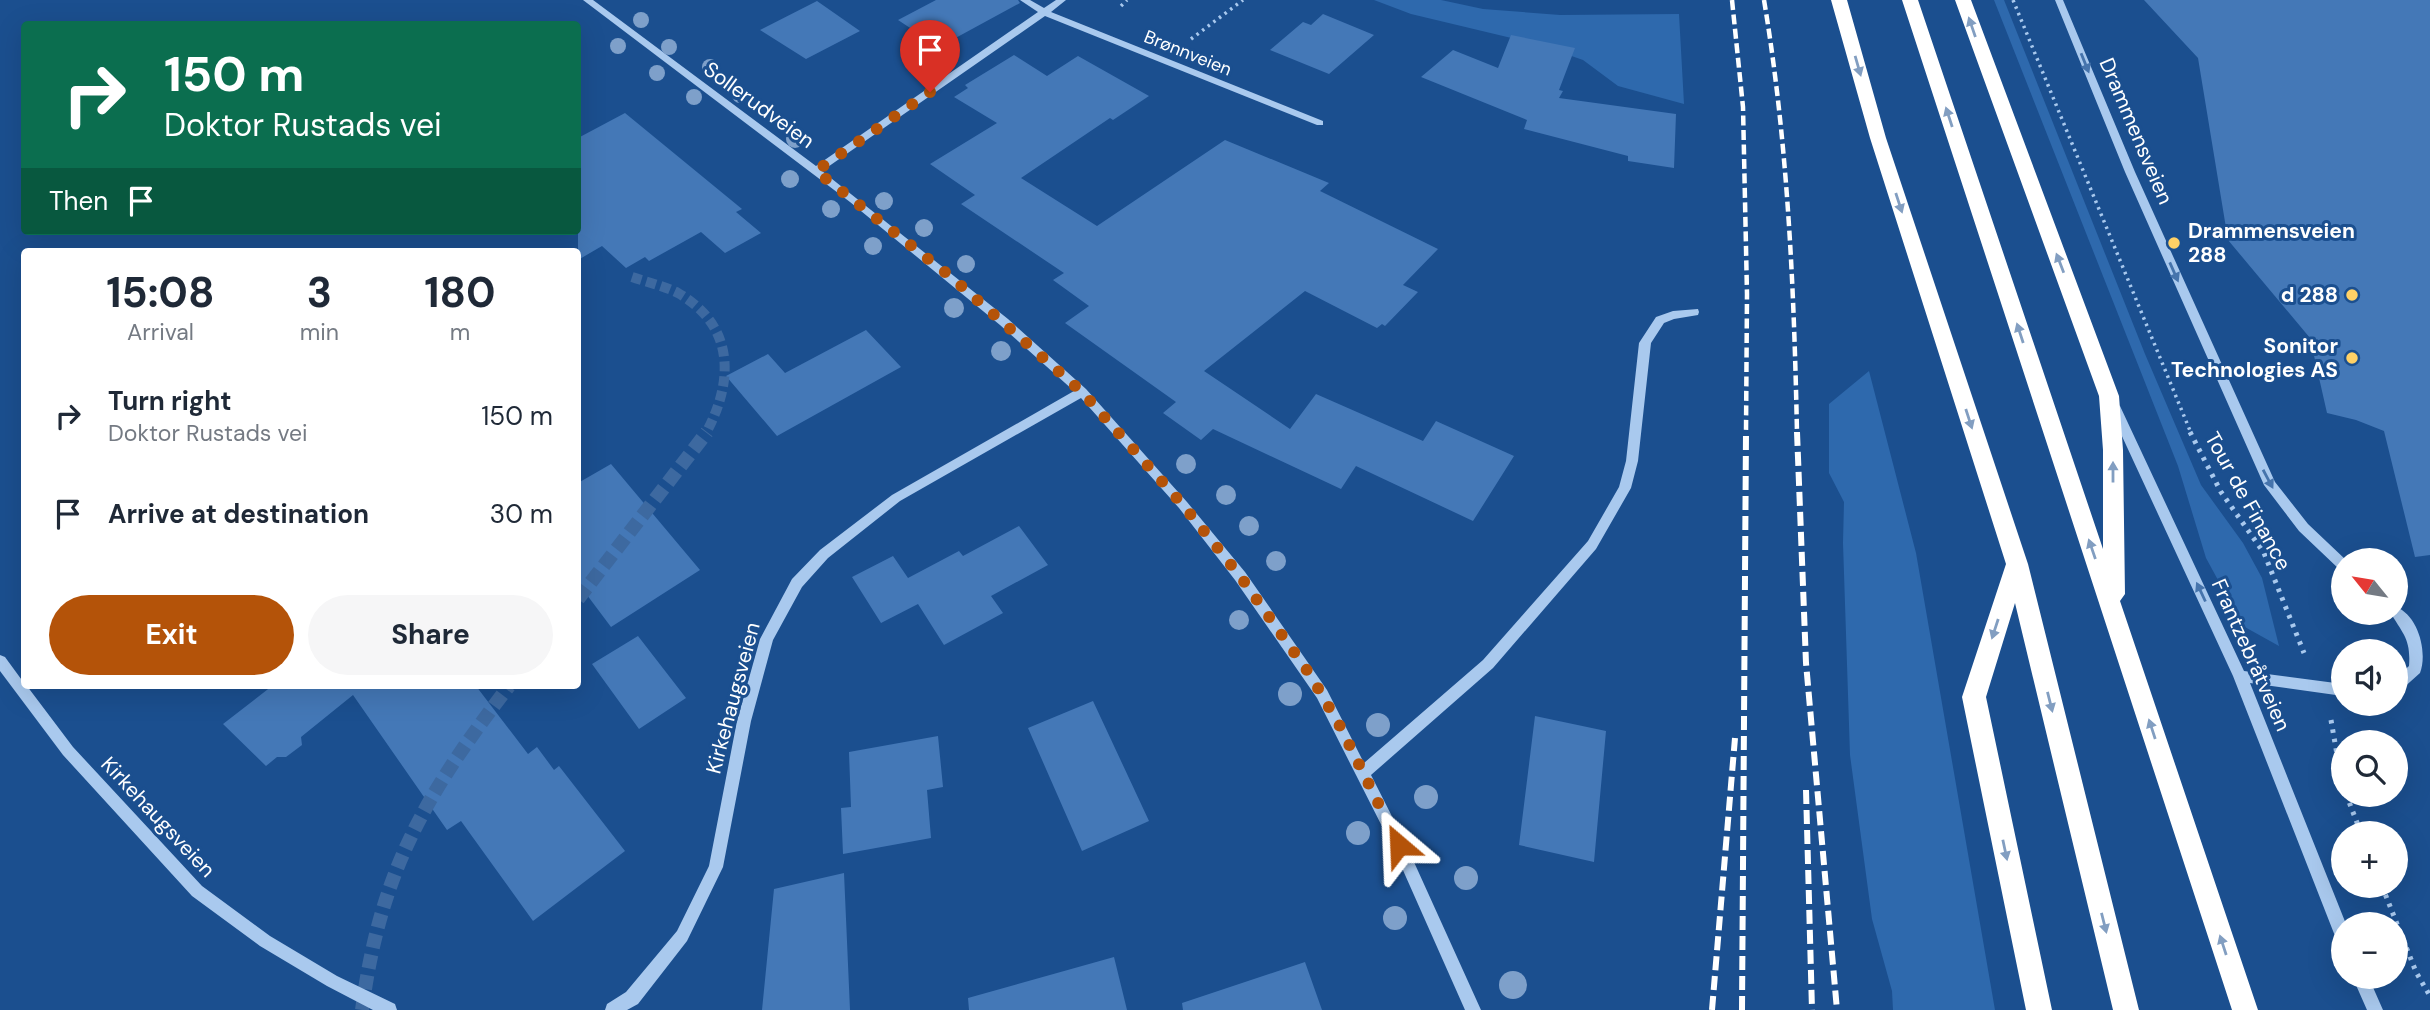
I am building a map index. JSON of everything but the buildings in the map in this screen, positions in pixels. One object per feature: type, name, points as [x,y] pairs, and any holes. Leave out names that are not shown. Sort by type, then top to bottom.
[{"type":"highway","points":[[1839,0],[1878,138],[2017,565],[2126,1010]]},
{"type":"highway","points":[[1910,0],[2245,1010]]},
{"type":"highway","points":[[1963,0],[2109,396],[2113,450],[2114,613]]},
{"type":"highway","points":[[2017,565],[1973,697],[2039,1010]]},
{"type":"street","name":"Sollerudveien","points":[[587,0],[816,171],[959,284],[1082,392],[1183,505],[1240,576],[1322,694],[1364,772],[1473,1010]]},
{"type":"street","name":"Brønnveien","points":[[1024,0],[1044,12],[1320,123]]},
{"type":"street","points":[[816,171],[1062,0]]},
{"type":"street","name":"Drammensveien","points":[[2059,0],[2130,172],[2270,485],[2297,522],[2331,555]]},
{"type":"street","points":[[1364,772],[1488,664],[1592,545],[1625,488],[1632,461],[1645,343],[1660,320],[1694,312]]},
{"type":"street","name":"Kirkehaugsveien","points":[[613,1010],[632,998],[682,936],[716,867],[744,721],[767,639],[797,583],[824,554],[896,498],[1082,392]]},
{"type":"street","name":"Frantzebråtveien","points":[[2109,396],[2240,676],[2333,912]]},
{"type":"street","points":[[2407,625],[2418,647],[2416,669],[2408,676]]},
{"type":"street","name":"Kirkehaugsveien","points":[[0,661],[21,689]]},
{"type":"street","points":[[2240,676],[2331,689]]},
{"type":"street","name":"Kirkehaugsveien","points":[[21,689],[68,751],[197,891],[265,941],[332,981],[389,1010]]},
{"type":"street","points":[[2366,989],[2375,1010]]},
{"type":"path","points":[[1121,6],[1127,0]]},
{"type":"path","points":[[1191,39],[1243,0]]},
{"type":"path","name":"Tour de Finance","points":[[2013,0],[2196,446],[2221,492],[2264,553],[2335,730]]},
{"type":"path","points":[[2387,898],[2416,972],[2430,996]]},
{"type":"shaded area","points":[[1374,0],[1441,0],[1483,9],[1560,15],[1679,14],[1684,104],[1618,86],[1583,60],[1537,44],[1411,14]]},
{"type":"shaded area","points":[[1994,0],[2004,0],[2145,354],[2201,485],[2243,543],[2262,578],[2279,646],[2243,626],[2206,558],[2178,466]]},
{"type":"shaded area","points":[[1869,371],[1916,553],[1995,1010],[1893,1010],[1892,991],[1872,919],[1850,755],[1844,502],[1829,473],[1829,404]]},
{"type":"tunnel","points":[[632,277],[678,293],[697,306],[710,321],[719,338],[724,356],[724,375],[721,394],[706,433]]},
{"type":"tunnel","points":[[581,595],[707,432]]},
{"type":"tunnel","points":[[362,1010],[381,916],[411,837],[453,763],[507,689]]},
{"type":"railway","points":[[1732,0],[1743,107],[1747,294],[1746,433]]},
{"type":"railway","points":[[1764,0],[1784,162],[1794,324],[1797,433]]},
{"type":"railway","points":[[1742,1010],[1746,432]]},
{"type":"railway","points":[[1797,432],[1806,663],[1837,1010]]},
{"type":"railway","points":[[1712,1010],[1735,738]]},
{"type":"railway","points":[[1806,790],[1812,1010]]},
{"type":"place","name":"Drammensveien 288","points":[[2174,243]]},
{"type":"place","name":"d 288","points":[[2352,295]]},
{"type":"place","name":"Sonitor Technologies AS","points":[[2352,358]]},
{"type":"route","points":[[930,92],[816,171],[950,276],[1082,392],[1183,505],[1240,576],[1311,676],[1364,772],[1399,845]]}]
